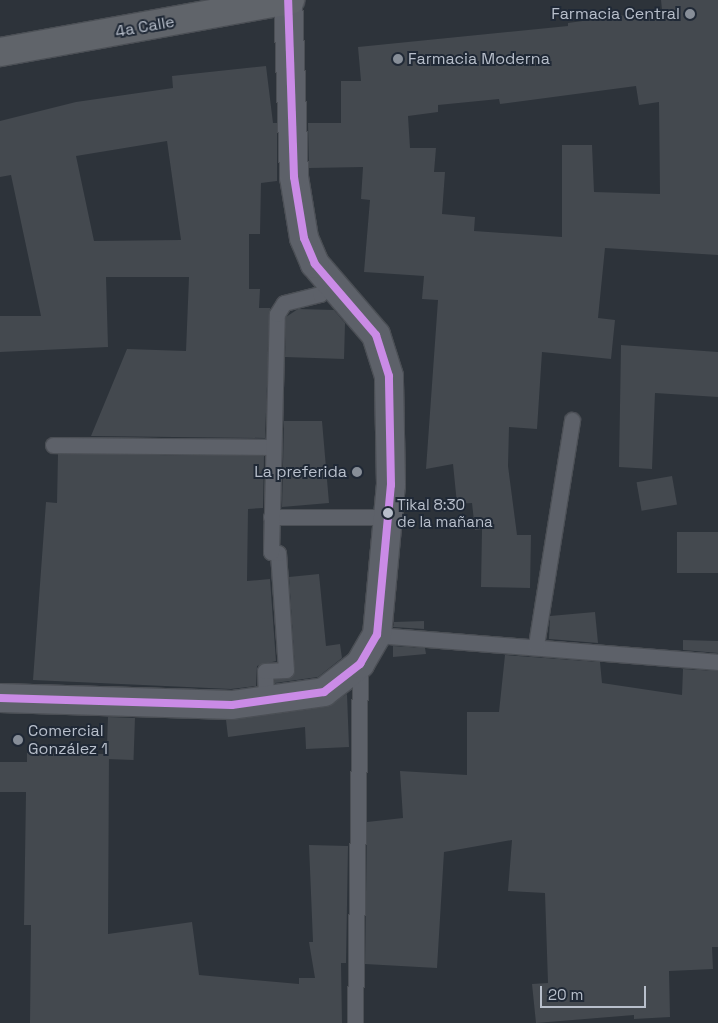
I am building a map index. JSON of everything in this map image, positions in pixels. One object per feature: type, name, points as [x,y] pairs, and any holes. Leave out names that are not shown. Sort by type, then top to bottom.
[{"type":"main road","name":"4a Calle","points":[[0,52],[289,0]]},
{"type":"street","points":[[0,698],[232,705],[324,692],[360,664],[377,635],[390,517],[389,376],[376,335],[315,264],[304,238],[294,177],[289,0]]},
{"type":"lane","points":[[266,700],[265,671],[286,670],[278,553],[271,552],[271,447],[279,306],[320,294],[332,283]]},
{"type":"lane","points":[[536,645],[572,420]]},
{"type":"lane","points":[[53,445],[271,447]]},
{"type":"lane","points":[[271,517],[390,517]]},
{"type":"lane","points":[[377,635],[536,645],[718,662]]},
{"type":"lane","points":[[355,1023],[360,664]]},
{"type":"building","points":[[661,0],[718,0],[718,255],[605,248],[598,318],[615,320],[611,359],[542,352],[537,429],[509,427],[508,466],[517,535],[531,535],[530,588],[481,587],[482,529],[475,530],[472,503],[457,504],[453,464],[426,469],[438,300],[422,299],[424,276],[364,272],[370,200],[361,199],[363,167],[309,168],[308,123],[341,123],[341,81],[361,81],[358,47],[568,26],[568,23],[662,10]],"holes":[[[636,86],[639,105],[659,102],[660,194],[594,192],[592,145],[562,145],[562,237],[474,231],[475,217],[442,214],[445,172],[434,172],[436,148],[410,148],[408,116],[438,112],[438,105],[499,99],[500,104]]]},
{"type":"building","points":[[266,66],[273,123],[277,123],[277,181],[261,183],[260,234],[249,234],[249,289],[260,289],[259,308],[270,308],[265,438],[91,436],[127,349],[186,351],[189,277],[106,277],[108,347],[0,352],[0,316],[41,316],[11,175],[0,177],[0,121],[76,102],[173,88],[172,76]],"holes":[[[167,141],[181,240],[94,241],[76,156]]]},
{"type":"building","points":[[298,309],[334,310],[345,323],[344,359],[285,357],[286,317]]},
{"type":"building","points":[[621,345],[718,352],[718,397],[655,393],[652,469],[619,467]]},
{"type":"building","points":[[284,421],[322,421],[329,503],[282,507]]},
{"type":"building","points":[[58,454],[264,456],[263,508],[248,509],[247,581],[270,579],[276,661],[257,666],[256,686],[231,689],[33,680],[46,502],[57,503]]},
{"type":"building","points":[[672,476],[677,505],[642,511],[637,482]]},
{"type":"building","points":[[677,532],[718,532],[718,573],[677,573]]},
{"type":"building","points":[[319,574],[326,646],[340,644],[342,658],[318,677],[275,683],[275,680],[291,678],[295,670],[289,577]]},
{"type":"building","points":[[595,612],[598,643],[549,639],[550,616]]},
{"type":"building","points":[[424,621],[424,629],[393,627],[394,622]]},
{"type":"building","points":[[683,640],[718,641],[718,653],[683,650]]},
{"type":"building","points":[[393,646],[425,648],[426,654],[393,657]]},
{"type":"building","points":[[505,655],[600,662],[602,683],[682,695],[683,669],[718,671],[718,947],[712,947],[713,969],[669,971],[670,1017],[634,1019],[634,1015],[536,1023],[532,984],[548,983],[545,893],[508,891],[512,840],[444,852],[437,968],[365,964],[367,822],[403,818],[400,771],[467,775],[467,712],[499,712]]},
{"type":"building","points":[[347,694],[349,747],[306,749],[305,727],[228,737],[226,720],[326,707]]},
{"type":"building","points":[[108,717],[135,718],[134,760],[107,759]]},
{"type":"building","points":[[27,753],[109,754],[108,934],[192,922],[199,975],[299,984],[299,978],[315,978],[309,942],[313,942],[309,845],[348,846],[346,963],[341,963],[342,1023],[30,1023],[31,925],[24,925],[26,792],[0,792],[0,762],[27,762]]},
{"type":"transit line","points":[[0,698],[232,705],[324,692],[360,664],[377,635],[391,485],[389,376],[376,335],[315,264],[304,238],[294,177],[288,0]]},
{"type":"place","name":"Farmacia Central","points":[[690,14]]},
{"type":"place","name":"Farmacia Moderna","points":[[398,59]]},
{"type":"place","name":"La preferida","points":[[357,472]]},
{"type":"place","name":"Tikal 8:30 de la mañana","points":[[388,513]]},
{"type":"place","name":"Comercial González 1","points":[[18,740]]}]
